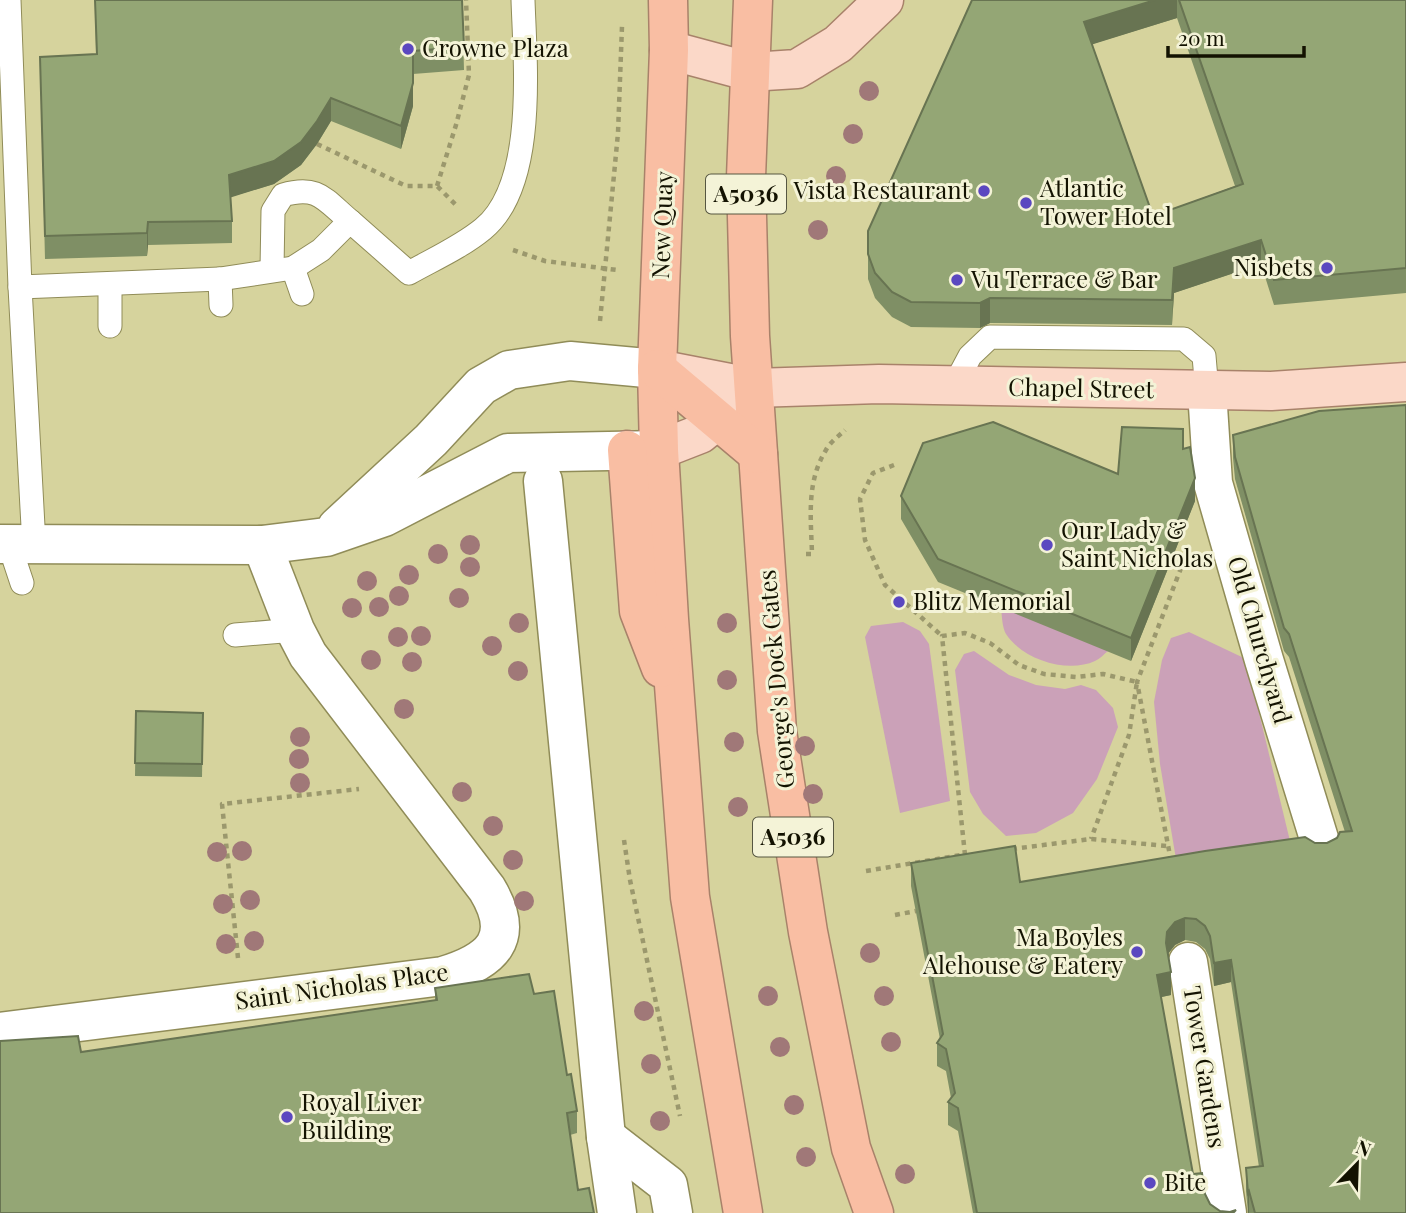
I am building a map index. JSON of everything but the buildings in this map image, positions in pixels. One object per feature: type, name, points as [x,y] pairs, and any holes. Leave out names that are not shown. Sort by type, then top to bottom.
[{"type":"highway","name":"New Quay","points":[[643,450],[657,369],[669,50],[668,0]]},
{"type":"highway","name":"A5036","points":[[753,0],[746,177],[750,336],[755,388]]},
{"type":"highway","points":[[657,369],[758,454]]},
{"type":"highway","name":"George's Dock Gates","points":[[755,388],[777,731],[808,932],[851,1148],[874,1213]]},
{"type":"highway","points":[[643,450],[675,706],[690,897],[743,1213]]},
{"type":"main road","points":[[669,50],[751,72],[797,69],[838,44],[884,0]]},
{"type":"main road","points":[[657,369],[755,388]]},
{"type":"main road","name":"Chapel Street","points":[[755,388],[879,384],[1272,391],[1406,382]]},
{"type":"main road","points":[[643,450],[700,435],[755,388]]},
{"type":"street","points":[[326,537],[431,440],[481,386],[509,370],[570,361],[657,369]]},
{"type":"street","name":"Old Churchyard","points":[[1207,391],[1213,483],[1321,845]]},
{"type":"street","points":[[15,545],[262,545],[326,537],[384,517],[508,453],[643,450]]},
{"type":"street","points":[[543,481],[606,1137],[617,1213]]},
{"type":"street","name":"Saint Nicholas Place","points":[[0,1032],[443,976],[464,970],[482,960],[495,948],[502,928],[497,907],[487,889],[308,655],[295,630],[262,545]]},
{"type":"street","name":"Tower Gardens","points":[[1188,962],[1227,1213]]},
{"type":"street","points":[[606,1137],[668,1185],[673,1213]]},
{"type":"lane","points":[[9,0],[20,287],[15,545],[22,583]]},
{"type":"lane","points":[[302,294],[282,268],[273,211],[283,195],[301,190],[318,194],[410,273],[484,228],[507,201],[524,129],[526,84],[523,0]]},
{"type":"lane","points":[[20,287],[220,279],[282,268],[321,250],[349,221]]},
{"type":"lane","points":[[220,279],[221,305]]},
{"type":"lane","points":[[110,285],[110,326]]},
{"type":"lane","points":[[954,387],[970,356],[990,337],[1184,339],[1205,356],[1207,391]]},
{"type":"lane","points":[[235,635],[295,630]]},
{"type":"path","points":[[437,186],[469,75],[466,0]]},
{"type":"path","points":[[599,333],[618,133],[622,23]]},
{"type":"path","points":[[317,144],[406,186],[437,186],[459,208]]},
{"type":"path","points":[[513,250],[545,261],[621,270]]},
{"type":"path","points":[[812,554],[813,477],[826,448],[846,429]]},
{"type":"path","points":[[894,465],[873,473],[860,499],[865,540],[885,584],[942,636],[965,855]]},
{"type":"path","points":[[1091,839],[1129,736],[1137,682],[1189,546]]},
{"type":"path","points":[[942,636],[965,633],[990,643],[1019,665],[1044,674],[1076,677],[1103,674],[1137,682]]},
{"type":"path","points":[[1137,682],[1174,874]]},
{"type":"path","points":[[243,1002],[222,804],[363,789]]},
{"type":"path","points":[[622,827],[630,880],[681,1120]]},
{"type":"path","points":[[1003,850],[1091,839],[1167,846]]},
{"type":"path","points":[[866,871],[978,853]]},
{"type":"path","points":[[895,915],[916,911]]},
{"type":"shaded area","points":[[1001,607],[1108,651],[1084,665],[1046,662],[1013,643],[1003,625]]},
{"type":"shaded area","points":[[903,622],[920,631],[929,644],[950,801],[900,813],[865,637],[871,626]]},
{"type":"shaded area","points":[[1189,632],[1246,659],[1290,841],[1177,865],[1160,764],[1154,702],[1162,660],[1171,638]]},
{"type":"shaded area","points":[[974,651],[1009,675],[1036,685],[1065,689],[1081,685],[1096,690],[1113,708],[1118,727],[1097,779],[1073,813],[1036,833],[1006,836],[983,814],[970,792],[955,670],[964,654]]},
{"type":"place","name":"Crowne Plaza","points":[[408,49]]},
{"type":"place","name":"Vista Restaurant","points":[[984,191]]},
{"type":"place","name":"Atlantic Tower Hotel","points":[[1026,203]]},
{"type":"place","name":"Nisbets","points":[[1327,268]]},
{"type":"place","name":"Vu Terrace & Bar","points":[[957,280]]},
{"type":"place","name":"Our Lady & Saint Nicholas","points":[[1047,545]]},
{"type":"place","name":"Blitz Memorial","points":[[899,602]]},
{"type":"place","name":"Ma Boyles Alehouse & Eatery","points":[[1137,952]]},
{"type":"place","name":"Royal Liver Building","points":[[287,1117]]},
{"type":"place","name":"Bite","points":[[1150,1183]]}]
